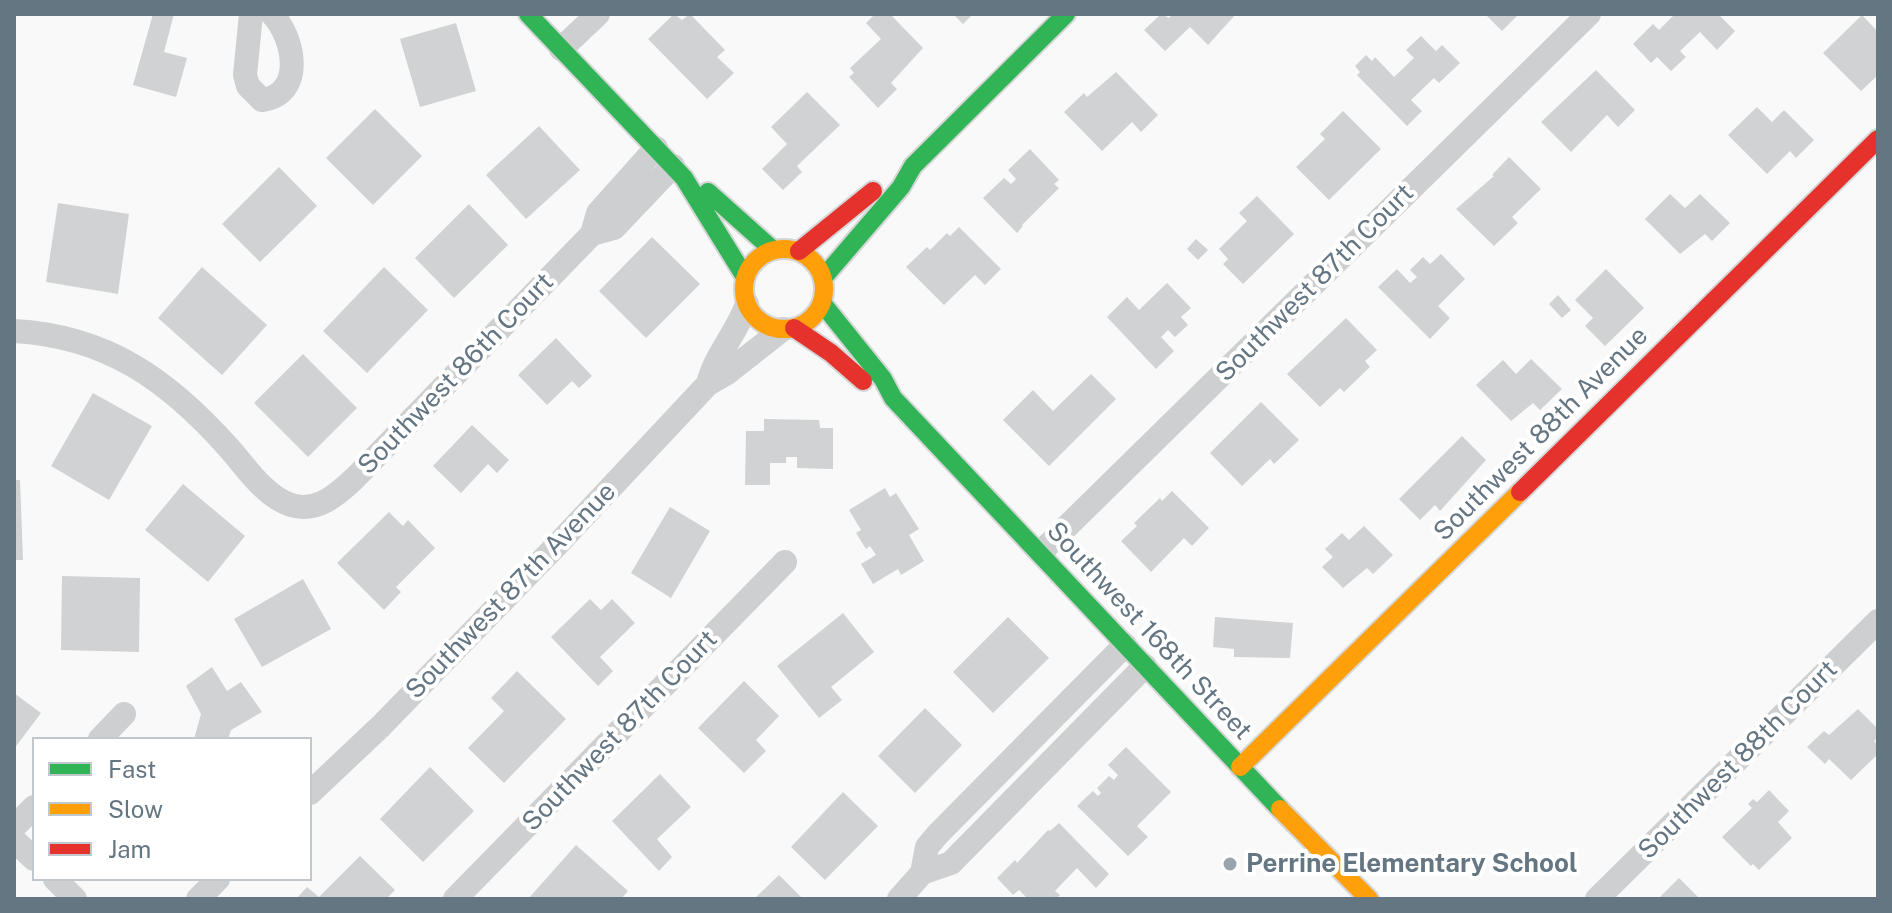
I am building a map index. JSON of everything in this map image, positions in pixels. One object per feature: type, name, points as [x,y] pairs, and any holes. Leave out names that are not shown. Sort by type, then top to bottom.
[{"type":"street","points":[[251,14],[245,75],[248,86],[262,100],[281,93],[292,71],[288,37],[272,14]]},
{"type":"street","points":[[528,14],[671,164],[703,187],[773,250]]},
{"type":"street","points":[[561,49],[598,14]]},
{"type":"street","points":[[823,278],[901,187],[913,166],[1066,14]]},
{"type":"street","name":"Southwest 87th Court","points":[[1041,552],[1589,14]]},
{"type":"street","name":"Southwest 88th Avenue","points":[[1240,767],[1878,139]]},
{"type":"street","points":[[671,164],[723,237],[745,277]]},
{"type":"street","name":"Southwest 86th Court","points":[[14,331],[57,335],[117,355],[183,400],[264,487],[288,504],[313,507],[329,500],[349,484],[592,234],[598,213],[671,164]]},
{"type":"street","points":[[799,251],[891,175],[913,166]]},
{"type":"street","points":[[773,250],[799,251],[818,267],[823,278],[822,303],[813,317],[788,328],[761,322],[747,304],[744,286],[751,265],[773,250]]},
{"type":"street","name":"Southwest 168th Street","points":[[822,303],[883,379],[893,398],[1240,767],[1369,899]]},
{"type":"street","name":"Southwest 87th Avenue","points":[[708,384],[713,366],[738,326],[747,304]]},
{"type":"street","name":"Southwest 168th Street","points":[[788,328],[831,353],[873,389],[893,398]]},
{"type":"street","name":"Southwest 87th Avenue","points":[[312,791],[381,726],[546,557],[708,384],[788,328]]},
{"type":"street","name":"Southwest 87th Court","points":[[456,899],[785,562]]},
{"type":"street","name":"Southwest 88th Court","points":[[1597,899],[1878,621]]},
{"type":"street","points":[[922,873],[927,847],[938,834],[1125,645]]},
{"type":"street","points":[[899,899],[922,873],[951,863],[1145,666]]},
{"type":"street","points":[[102,737],[124,714]]},
{"type":"street","points":[[14,827],[32,809]]},
{"type":"street","points":[[14,840],[32,857]]},
{"type":"street","points":[[57,881],[75,899]]},
{"type":"street","points":[[198,899],[216,881]]},
{"type":"building","points":[[153,14],[174,14],[164,52],[187,58],[176,97],[133,85]]},
{"type":"building","points":[[674,14],[682,20],[690,14],[725,50],[717,57],[734,73],[707,99],[648,39]]},
{"type":"building","points":[[875,14],[890,14],[923,48],[891,83],[897,89],[878,108],[849,77],[854,73],[850,68],[881,39],[866,23]]},
{"type":"building","points":[[953,14],[973,14],[963,24]]},
{"type":"building","points":[[1161,14],[1169,18],[1173,14],[1236,14],[1208,45],[1190,27],[1165,51],[1144,30]]},
{"type":"building","points":[[1485,14],[1519,14],[1502,31]]},
{"type":"building","points":[[1675,14],[1718,14],[1735,31],[1717,50],[1700,32],[1680,51],[1686,57],[1671,71],[1657,57],[1651,63],[1633,44],[1653,24],[1659,30]]},
{"type":"building","points":[[1862,15],[1878,32],[1878,75],[1861,91],[1823,53]]},
{"type":"building","points":[[456,23],[476,91],[420,107],[400,39]]},
{"type":"building","points":[[1421,36],[1436,51],[1442,45],[1460,63],[1439,83],[1434,78],[1411,100],[1422,111],[1407,126],[1357,75],[1360,72],[1355,66],[1366,55],[1372,61],[1375,57],[1394,77],[1414,58],[1406,50]]},
{"type":"building","points":[[1596,70],[1635,110],[1618,127],[1607,115],[1571,152],[1541,122]]},
{"type":"building","points":[[1116,72],[1158,115],[1141,132],[1132,122],[1102,151],[1064,112],[1084,93],[1087,97]]},
{"type":"building","points":[[807,92],[840,125],[797,166],[802,172],[783,190],[762,169],[787,144],[771,127]]},
{"type":"building","points":[[1757,107],[1772,122],[1784,110],[1814,140],[1796,158],[1790,151],[1767,174],[1728,135]]},
{"type":"building","points":[[375,109],[422,156],[373,205],[326,158]]},
{"type":"building","points":[[1343,111],[1381,149],[1329,200],[1296,167],[1325,139],[1320,134]]},
{"type":"building","points":[[539,126],[580,170],[526,219],[486,175]]},
{"type":"building","points":[[1030,149],[1059,180],[1054,184],[1059,188],[1017,233],[983,198],[1004,178],[1011,184],[1016,179],[1008,170]]},
{"type":"building","points":[[1509,157],[1541,189],[1512,217],[1518,223],[1494,246],[1456,209],[1494,176]]},
{"type":"building","points":[[279,167],[317,206],[260,262],[222,224]]},
{"type":"building","points":[[1670,194],[1685,208],[1700,194],[1730,223],[1712,241],[1705,234],[1680,254],[1645,219]]},
{"type":"building","points":[[1257,196],[1294,234],[1243,284],[1223,264],[1228,259],[1219,249],[1247,221],[1239,213]]},
{"type":"building","points":[[58,203],[129,214],[118,294],[46,282]]},
{"type":"building","points":[[469,204],[508,245],[454,298],[415,258]]},
{"type":"building","points":[[959,227],[1001,269],[985,285],[975,275],[944,305],[906,267],[927,247],[930,250],[947,233],[950,236]]},
{"type":"building","points":[[652,237],[700,284],[646,338],[599,291]]},
{"type":"building","points":[[1196,239],[1208,250],[1198,260],[1187,249]]},
{"type":"building","points":[[1441,254],[1465,279],[1438,306],[1450,318],[1430,339],[1378,287],[1397,269],[1410,283],[1417,277],[1410,270],[1423,257],[1430,264]]},
{"type":"building","points":[[202,267],[267,325],[222,375],[158,318]]},
{"type":"building","points":[[384,267],[428,310],[367,373],[323,331]]},
{"type":"building","points":[[1606,269],[1644,308],[1605,346],[1585,326],[1593,318],[1575,300]]},
{"type":"building","points":[[1167,283],[1191,308],[1181,317],[1188,325],[1175,337],[1168,330],[1161,337],[1174,351],[1156,369],[1107,317],[1127,297],[1139,310]]},
{"type":"building","points":[[1558,295],[1571,310],[1562,318],[1549,304]]},
{"type":"building","points":[[1346,318],[1377,350],[1365,361],[1370,367],[1344,392],[1340,388],[1320,407],[1287,374]]},
{"type":"building","points":[[556,338],[592,376],[579,388],[572,381],[547,405],[518,375]]},
{"type":"building","points":[[303,354],[357,408],[308,457],[254,403]]},
{"type":"building","points":[[1531,359],[1562,389],[1540,410],[1533,403],[1511,421],[1476,385],[1503,360],[1516,374]]},
{"type":"building","points":[[1091,374],[1116,399],[1049,466],[1003,420],[1033,390],[1053,411]]},
{"type":"building","points":[[93,393],[152,426],[109,500],[51,466]]},
{"type":"building","points":[[1261,402],[1299,440],[1274,464],[1270,459],[1242,486],[1210,453]]},
{"type":"building","points":[[764,419],[819,420],[820,428],[833,428],[833,469],[797,468],[797,457],[786,457],[786,463],[770,463],[770,485],[745,485],[746,431],[764,431]]},
{"type":"building","points":[[472,425],[509,460],[497,473],[488,464],[461,493],[433,466]]},
{"type":"building","points":[[1462,436],[1486,460],[1440,511],[1435,505],[1420,520],[1399,499]]},
{"type":"building","points":[[14,480],[20,480],[23,560],[14,560]]},
{"type":"building","points":[[183,484],[245,536],[208,582],[145,530]]},
{"type":"building","points":[[885,488],[890,497],[896,493],[919,529],[909,535],[924,561],[901,575],[898,569],[873,584],[861,564],[876,555],[870,546],[866,549],[856,533],[861,530],[849,510]]},
{"type":"building","points":[[1172,491],[1209,528],[1192,546],[1184,538],[1151,572],[1121,541],[1137,526],[1134,523]]},
{"type":"building","points":[[670,507],[710,531],[671,598],[631,573]]},
{"type":"building","points":[[389,512],[403,526],[408,520],[435,548],[396,587],[401,592],[384,610],[337,563]]},
{"type":"building","points":[[1364,526],[1393,555],[1373,574],[1367,568],[1343,588],[1322,567],[1333,557],[1325,549],[1342,533],[1349,540]]},
{"type":"building","points":[[62,576],[140,578],[139,652],[61,650]]},
{"type":"building","points":[[303,579],[331,629],[262,667],[234,619]]},
{"type":"building","points":[[590,599],[601,610],[612,599],[635,623],[600,657],[613,671],[598,686],[551,637]]},
{"type":"building","points":[[843,613],[874,652],[831,687],[842,700],[819,718],[777,666]]},
{"type":"building","points":[[1008,617],[1049,658],[993,713],[953,672]]},
{"type":"building","points":[[1215,617],[1293,623],[1290,658],[1234,657],[1234,649],[1213,647]]},
{"type":"building","points":[[212,667],[227,691],[241,682],[262,712],[231,730],[229,737],[195,737],[201,714],[186,686]]},
{"type":"building","points":[[517,671],[566,719],[504,783],[468,748],[504,711],[491,698]]},
{"type":"building","points":[[744,681],[779,716],[756,740],[766,751],[744,773],[698,728]]},
{"type":"building","points":[[14,693],[41,713],[14,749]]},
{"type":"building","points":[[925,708],[962,745],[915,793],[878,756]]},
{"type":"building","points":[[1858,709],[1878,729],[1878,737],[1874,741],[1878,745],[1878,754],[1851,780],[1829,759],[1825,764],[1807,747],[1824,731],[1829,735]]},
{"type":"building","points":[[1126,747],[1171,792],[1137,826],[1148,837],[1128,856],[1077,806],[1093,791],[1098,796],[1101,793],[1097,788],[1109,776],[1114,780],[1118,775],[1108,765]]},
{"type":"building","points":[[430,767],[474,811],[423,862],[380,819]]},
{"type":"building","points":[[660,774],[691,807],[657,839],[672,857],[659,871],[612,821]]},
{"type":"building","points":[[1769,790],[1789,811],[1778,822],[1792,838],[1759,870],[1722,837],[1752,808],[1748,804],[1753,799],[1757,802]]},
{"type":"building","points":[[843,792],[878,826],[825,880],[791,847]]},
{"type":"building","points":[[1059,823],[1109,874],[1096,888],[1077,868],[1055,891],[1060,895],[1056,899],[1028,899],[1019,890],[1013,895],[997,878]]},
{"type":"building","points":[[576,845],[628,891],[621,899],[528,899]]},
{"type":"building","points":[[360,856],[395,890],[386,899],[296,899],[307,887],[319,897]]},
{"type":"building","points":[[779,875],[803,899],[754,899]]},
{"type":"building","points":[[1679,878],[1700,899],[1658,899]]},
{"type":"traffic: fast","points":[[528,14],[684,178],[745,277]]},
{"type":"traffic: fast","points":[[823,278],[901,187],[913,166],[1066,14]]},
{"type":"traffic: fast","points":[[708,192],[773,250]]},
{"type":"traffic: fast","points":[[822,303],[883,379],[893,398],[1280,809]]},
{"type":"traffic: slow","points":[[784,249],[799,252],[812,261],[821,274],[824,289],[821,304],[812,317],[799,326],[784,329],[769,326],[756,317],[747,304],[744,289],[747,274],[756,261],[769,252],[784,249]]},
{"type":"traffic: slow","points":[[1240,767],[1520,492]]},
{"type":"traffic: slow","points":[[1280,809],[1369,899]]},
{"type":"traffic: jam","points":[[1520,492],[1878,139]]},
{"type":"traffic: jam","points":[[799,251],[873,191]]},
{"type":"traffic: jam","points":[[794,328],[831,353],[863,381]]},
{"type":"place","name":"Perrine Elementary School","points":[[1230,864]]}]
